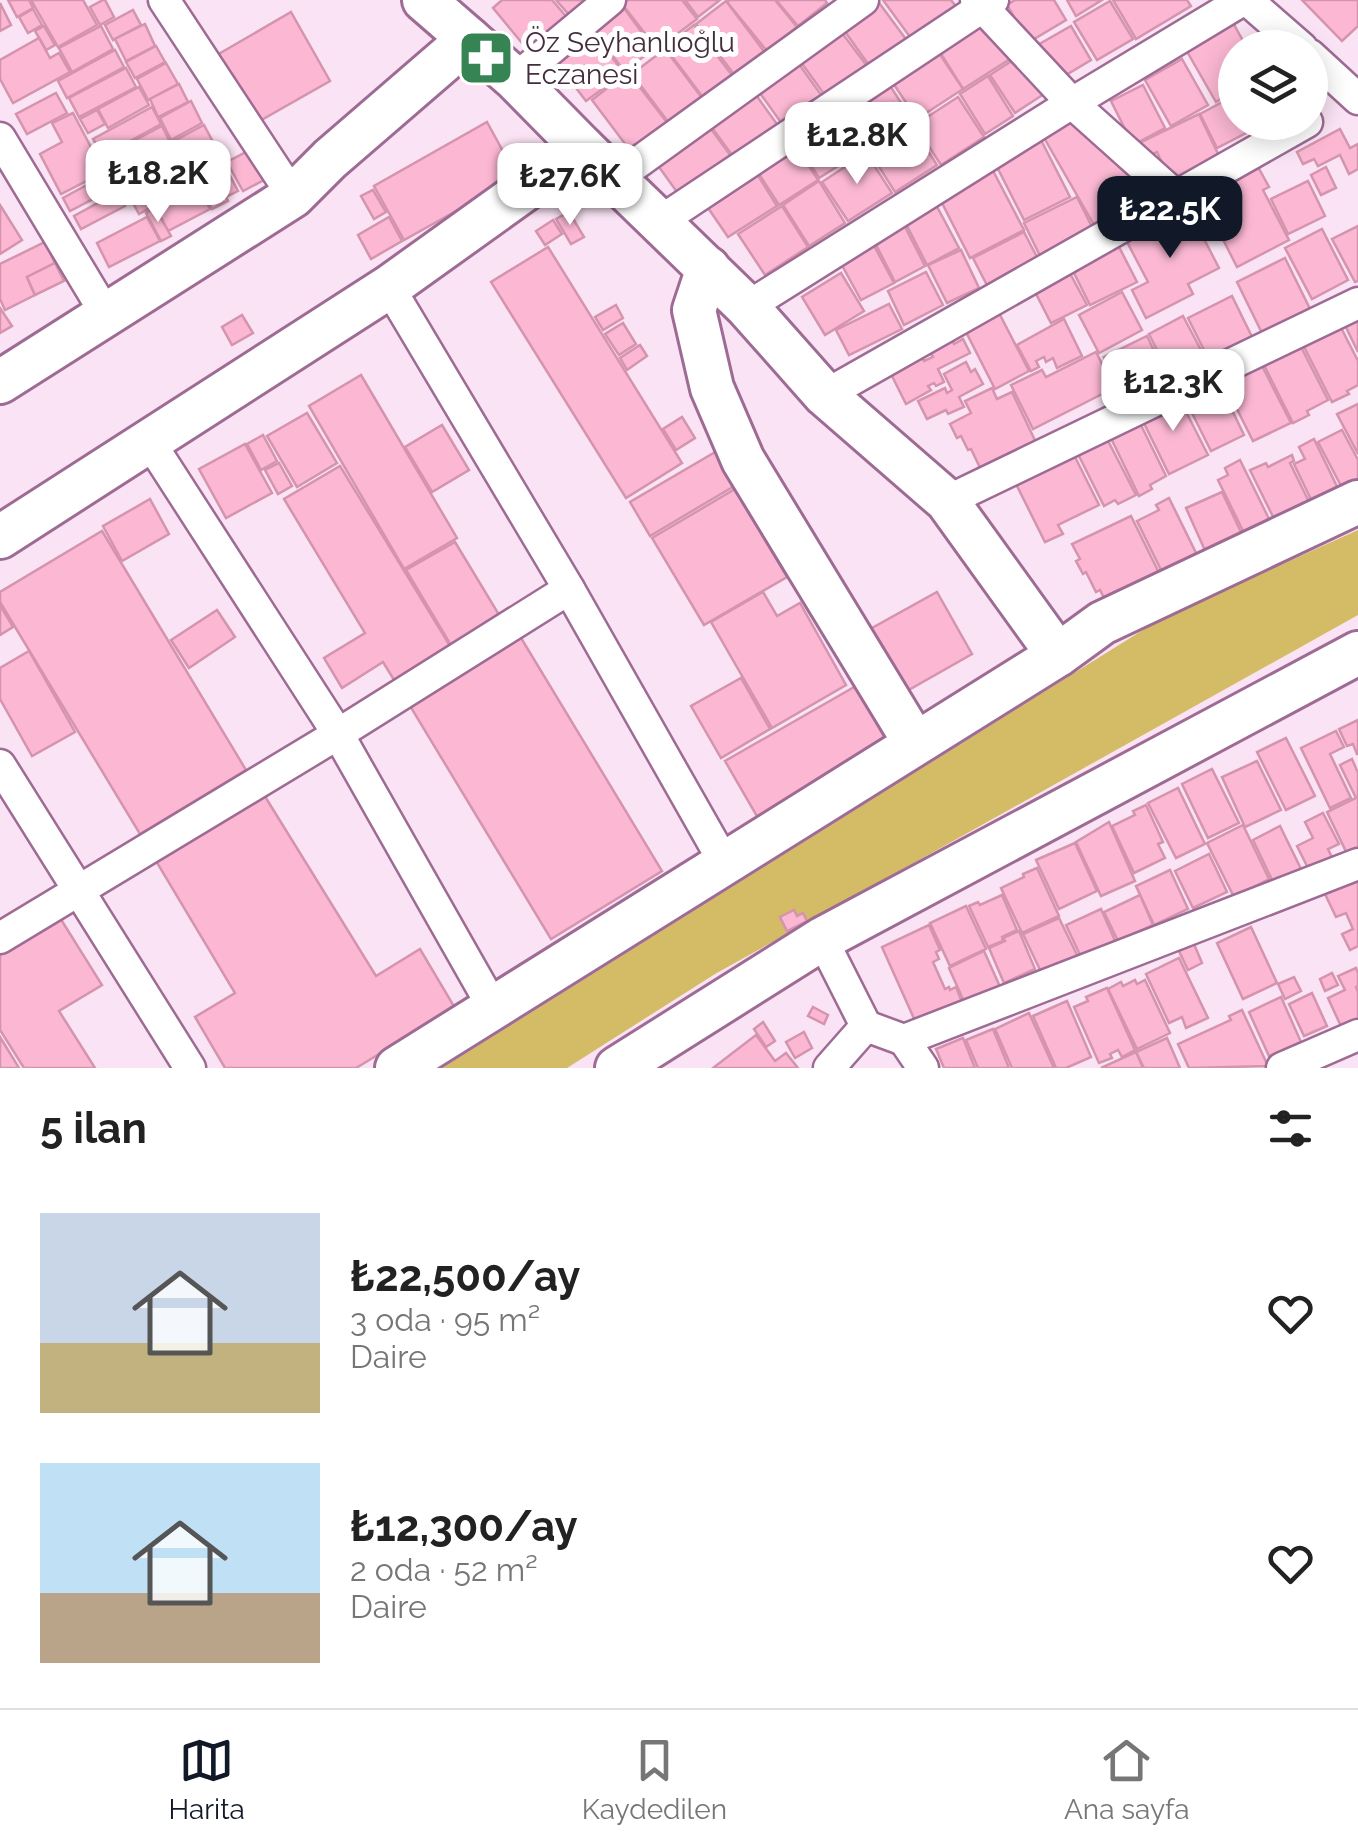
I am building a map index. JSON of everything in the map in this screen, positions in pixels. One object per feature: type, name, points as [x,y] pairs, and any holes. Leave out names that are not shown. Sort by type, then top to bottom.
[{"type":"street","points":[[164,0],[293,196]]},
{"type":"street","points":[[424,0],[515,79],[747,306],[826,395],[947,501],[1058,656]]},
{"type":"street","points":[[515,79],[610,0]]},
{"type":"street","points":[[615,179],[863,0]]},
{"type":"street","points":[[660,222],[984,2],[1072,104],[1177,196]]},
{"type":"street","points":[[747,306],[1072,104],[1256,3],[1284,30]]},
{"type":"street","points":[[0,382],[293,196],[469,39]]},
{"type":"street","points":[[1328,71],[1357,96],[1328,111]]},
{"type":"street","points":[[0,138],[107,316]]},
{"type":"street","points":[[826,395],[1276,140]]},
{"type":"street","points":[[0,537],[389,286],[583,148]]},
{"type":"street","points":[[708,268],[694,310],[712,388],[743,460],[915,743]]},
{"type":"street","points":[[389,286],[569,589],[724,862]]},
{"type":"street","points":[[947,501],[1358,303]]},
{"type":"street","points":[[148,441],[338,734],[494,1009]]},
{"type":"street","points":[[397,1068],[1058,656],[1102,623],[1358,502]]},
{"type":"street","points":[[0,938],[569,589]]},
{"type":"street","points":[[617,1068],[822,939],[1358,654]]},
{"type":"street","points":[[0,764],[190,1068]]},
{"type":"street","points":[[904,1040],[1358,864]]},
{"type":"street","points":[[822,939],[866,1026],[904,1040],[923,1068]]},
{"type":"street","points":[[830,1068],[866,1026]]},
{"type":"street","points":[[1282,1068],[1358,1035]]},
{"type":"shaded area","points":[[1358,530],[1358,615],[715,974],[567,1068],[442,1068],[1159,620]]},
{"type":"building","points":[[8,0],[29,0],[33,8],[17,17]]},
{"type":"building","points":[[31,0],[83,0],[97,25],[58,47]]},
{"type":"building","points":[[103,0],[114,17],[100,25],[90,7]]},
{"type":"building","points":[[502,0],[552,0],[570,21],[531,54],[493,8]]},
{"type":"building","points":[[556,0],[592,0],[571,17]]},
{"type":"building","points":[[618,0],[654,49],[624,71],[587,21]]},
{"type":"building","points":[[619,0],[682,0],[697,19],[657,49]]},
{"type":"building","points":[[685,0],[720,0],[698,17]]},
{"type":"building","points":[[729,0],[775,0],[797,27],[767,51]]},
{"type":"building","points":[[776,0],[825,0],[827,3],[798,26]]},
{"type":"building","points":[[877,0],[908,42],[871,68],[841,26]]},
{"type":"building","points":[[883,0],[951,0],[958,9],[913,41]]},
{"type":"building","points":[[1015,0],[1054,0],[1066,20],[1029,42],[1007,5]]},
{"type":"building","points":[[1067,0],[1102,0],[1076,16]]},
{"type":"building","points":[[1113,0],[1187,0],[1191,6],[1136,39]]},
{"type":"building","points":[[1302,0],[1358,0],[1358,26],[1342,41]]},
{"type":"building","points":[[726,1],[766,54],[736,77],[696,24]]},
{"type":"building","points":[[1110,1],[1133,39],[1097,60],[1074,22]]},
{"type":"building","points":[[0,3],[11,25],[0,31]]},
{"type":"building","points":[[33,9],[42,25],[28,33],[19,17]]},
{"type":"building","points":[[133,10],[141,25],[113,40],[105,25]]},
{"type":"building","points":[[291,12],[330,81],[256,123],[217,55]]},
{"type":"building","points":[[985,19],[1010,59],[963,89],[938,49]]},
{"type":"building","points":[[1232,21],[1237,30],[1218,30],[1216,102],[1185,48]]},
{"type":"building","points":[[145,24],[155,46],[126,61],[115,39]]},
{"type":"building","points":[[694,25],[734,78],[705,100],[665,47]]},
{"type":"building","points":[[44,26],[55,45],[46,50],[35,31]]},
{"type":"building","points":[[101,26],[113,49],[72,72],[59,48]]},
{"type":"building","points":[[588,26],[624,73],[586,101],[550,54]]},
{"type":"building","points":[[1071,26],[1091,60],[1056,81],[1036,46]]},
{"type":"building","points":[[839,29],[870,70],[829,101],[798,58]]},
{"type":"building","points":[[39,38],[50,58],[59,53],[70,72],[13,103],[0,79],[0,60]]},
{"type":"building","points":[[156,46],[165,62],[135,78],[126,62]]},
{"type":"building","points":[[665,49],[702,98],[669,123],[632,74]]},
{"type":"building","points":[[115,50],[124,67],[67,98],[58,81]]},
{"type":"building","points":[[937,50],[963,89],[917,119],[891,80]]},
{"type":"building","points":[[1019,56],[1044,94],[1015,113],[990,75]]},
{"type":"building","points":[[1182,59],[1208,105],[1171,126],[1145,80]]},
{"type":"building","points":[[796,60],[824,99],[785,128],[757,89]]},
{"type":"building","points":[[166,63],[178,84],[148,100],[137,79]]},
{"type":"building","points":[[126,68],[136,87],[79,117],[69,98]]},
{"type":"building","points":[[628,72],[669,125],[632,153],[592,100]]},
{"type":"building","points":[[988,76],[1013,116],[985,134],[960,94]]},
{"type":"building","points":[[887,81],[912,120],[871,147],[845,108]]},
{"type":"building","points":[[179,84],[188,102],[158,117],[150,99]]},
{"type":"building","points":[[1143,85],[1165,128],[1133,145],[1111,101]]},
{"type":"building","points":[[139,87],[149,105],[108,128],[98,109]]},
{"type":"building","points":[[751,88],[779,127],[735,159],[707,121]]},
{"type":"building","points":[[56,93],[67,113],[27,134],[16,114]]},
{"type":"building","points":[[958,97],[984,137],[941,165],[915,125]]},
{"type":"building","points":[[191,101],[202,123],[171,140],[160,118]]},
{"type":"building","points":[[1218,104],[1218,140],[1232,140],[1217,148],[1200,114]]},
{"type":"building","points":[[152,107],[161,124],[103,156],[93,139]]},
{"type":"building","points":[[843,109],[868,147],[819,178],[795,140]]},
{"type":"building","points":[[97,110],[105,124],[88,133],[80,119]]},
{"type":"building","points":[[73,113],[104,172],[61,194],[40,154],[62,142],[52,123]]},
{"type":"building","points":[[1199,114],[1220,158],[1171,182],[1157,152],[1147,157],[1139,143]]},
{"type":"building","points":[[1079,115],[1161,194],[1097,230],[1043,136]]},
{"type":"building","points":[[487,122],[517,177],[404,240],[374,186]]},
{"type":"building","points":[[706,122],[733,159],[700,184],[696,178],[677,192],[654,160]]},
{"type":"building","points":[[911,124],[937,165],[895,192],[869,151]]},
{"type":"building","points":[[204,125],[213,142],[185,157],[176,140]]},
{"type":"building","points":[[162,126],[172,146],[115,176],[105,156]]},
{"type":"building","points":[[1340,129],[1350,148],[1358,144],[1358,169],[1349,174],[1340,155],[1318,166],[1314,159],[1303,164],[1297,152],[1319,140],[1328,140],[1328,135]]},
{"type":"building","points":[[1039,136],[1070,197],[1024,220],[993,159]]},
{"type":"building","points":[[793,141],[818,180],[779,205],[754,166]]},
{"type":"building","points":[[215,143],[223,161],[194,176],[185,158]]},
{"type":"building","points":[[177,146],[210,209],[168,231],[135,168]]},
{"type":"building","points":[[248,151],[264,180],[243,191],[227,162]]},
{"type":"building","points":[[866,153],[892,193],[848,221],[822,182]]},
{"type":"building","points":[[990,165],[1024,230],[970,258],[941,201],[973,184],[969,176]]},
{"type":"building","points":[[1257,165],[1269,187],[1263,190],[1289,240],[1237,267],[1207,208],[1201,211],[1194,198]]},
{"type":"building","points":[[1326,167],[1336,188],[1321,195],[1311,175]]},
{"type":"building","points":[[131,168],[141,185],[126,193],[117,176]]},
{"type":"building","points":[[754,169],[777,206],[728,237],[704,202]]},
{"type":"building","points":[[227,170],[238,191],[212,209],[199,184]]},
{"type":"building","points":[[107,174],[114,188],[70,211],[63,198]]},
{"type":"building","points":[[819,181],[845,223],[809,246],[783,205]]},
{"type":"building","points":[[1308,181],[1325,216],[1288,234],[1271,199]]},
{"type":"building","points":[[142,187],[153,206],[139,214],[128,194]]},
{"type":"building","points":[[373,190],[386,212],[374,219],[361,196]]},
{"type":"building","points":[[118,192],[125,206],[81,229],[74,216]]},
{"type":"building","points":[[1077,197],[1095,233],[1042,260],[1024,223]]},
{"type":"building","points":[[934,201],[959,248],[927,265],[903,218]]},
{"type":"building","points":[[0,205],[22,240],[0,254]]},
{"type":"building","points":[[782,206],[808,247],[765,275],[738,234]]},
{"type":"building","points":[[155,208],[171,236],[161,241],[146,213]]},
{"type":"building","points":[[1188,208],[1219,268],[1188,284],[1193,294],[1146,318],[1132,290],[1148,282],[1126,240]]},
{"type":"building","points":[[569,212],[584,237],[571,244],[556,219]]},
{"type":"building","points":[[147,217],[160,241],[109,267],[97,243]]},
{"type":"building","points":[[389,217],[402,241],[371,259],[358,235]]},
{"type":"building","points":[[901,219],[925,266],[895,282],[871,235]]},
{"type":"building","points":[[553,220],[562,234],[545,245],[536,231]]},
{"type":"building","points":[[1358,226],[1358,281],[1355,282],[1332,239]]},
{"type":"building","points":[[1322,229],[1348,280],[1312,299],[1285,248]]},
{"type":"building","points":[[1024,232],[1039,261],[988,287],[973,258]]},
{"type":"building","points":[[871,240],[894,283],[861,300],[838,258]]},
{"type":"building","points":[[1116,241],[1137,282],[1090,305],[1070,265]]},
{"type":"building","points":[[45,242],[55,263],[27,277],[35,295],[5,310],[0,299],[0,264]]},
{"type":"building","points":[[548,247],[682,463],[626,498],[491,282]]},
{"type":"building","points":[[961,250],[979,288],[947,303],[928,265]]},
{"type":"building","points":[[1285,258],[1310,309],[1262,333],[1237,282]]},
{"type":"building","points":[[55,263],[64,281],[35,295],[27,277]]},
{"type":"building","points":[[1066,266],[1087,305],[1051,323],[1031,284]]},
{"type":"building","points":[[926,272],[943,305],[904,325],[888,291]]},
{"type":"building","points":[[841,273],[864,311],[825,335],[802,297]]},
{"type":"building","points":[[1122,292],[1142,330],[1099,353],[1079,315]]},
{"type":"building","points":[[1232,296],[1256,345],[1210,362],[1188,318]]},
{"type":"building","points":[[889,304],[902,329],[849,355],[836,330]]},
{"type":"building","points":[[616,305],[623,318],[603,330],[595,317]]},
{"type":"building","points":[[1358,306],[1358,352],[1340,315]]},
{"type":"building","points":[[0,308],[12,326],[0,333]]},
{"type":"building","points":[[998,311],[1029,371],[995,389],[964,328]]},
{"type":"building","points":[[242,315],[253,333],[232,345],[222,327]]},
{"type":"building","points":[[1183,316],[1203,354],[1168,372],[1149,334]]},
{"type":"building","points":[[1335,316],[1358,361],[1358,385],[1332,402],[1298,335]]},
{"type":"building","points":[[1064,319],[1082,356],[1057,368],[1053,358],[1046,362],[1044,357],[1036,361],[1039,367],[1031,371],[1017,345]]},
{"type":"building","points":[[623,323],[636,344],[619,355],[605,334]]},
{"type":"building","points":[[1147,336],[1170,384],[1127,405],[1104,357]]},
{"type":"building","points":[[1296,337],[1328,400],[1293,423],[1261,359]]},
{"type":"building","points":[[951,338],[954,344],[963,339],[970,353],[938,369],[944,382],[928,386],[931,390],[906,404],[888,368],[920,352],[924,361],[933,357],[928,349]]},
{"type":"building","points":[[640,345],[647,356],[627,370],[620,358]]},
{"type":"building","points":[[1096,352],[1114,388],[1033,429],[1011,385],[1042,370],[1046,377]]},
{"type":"building","points":[[1258,358],[1291,423],[1253,441],[1221,377]]},
{"type":"building","points":[[966,362],[983,384],[959,397],[964,407],[927,419],[918,401],[945,388],[947,393],[952,390],[944,374]]},
{"type":"building","points":[[361,375],[457,538],[404,569],[309,406]]},
{"type":"building","points":[[1216,377],[1244,435],[1211,451],[1182,393]]},
{"type":"building","points":[[992,388],[997,399],[1012,392],[1040,451],[985,478],[971,449],[961,436],[957,438],[950,424],[971,413],[965,401]]},
{"type":"building","points":[[1177,394],[1208,455],[1169,474],[1139,413]]},
{"type":"building","points":[[1358,404],[1358,454],[1337,414]]},
{"type":"building","points":[[307,413],[337,463],[297,487],[267,436]]},
{"type":"building","points":[[682,417],[695,438],[676,450],[663,429]]},
{"type":"building","points":[[1138,419],[1166,476],[1139,496],[1109,434]]},
{"type":"building","points":[[442,425],[469,470],[432,492],[405,447]]},
{"type":"building","points":[[1342,430],[1358,460],[1358,496],[1349,501],[1318,442]]},
{"type":"building","points":[[263,435],[277,461],[261,470],[247,444]]},
{"type":"building","points":[[1105,435],[1136,495],[1104,506],[1076,450]]},
{"type":"building","points":[[1314,439],[1344,501],[1318,514],[1294,464],[1305,459],[1299,447]]},
{"type":"building","points":[[245,444],[272,493],[226,518],[199,469]]},
{"type":"building","points":[[1071,449],[1099,505],[1058,525],[1063,534],[1045,542],[1013,478]]},
{"type":"building","points":[[717,451],[736,485],[650,536],[630,502]]},
{"type":"building","points":[[1292,455],[1294,461],[1290,463],[1314,512],[1279,529],[1250,470],[1266,463],[1268,467]]},
{"type":"building","points":[[1240,460],[1273,527],[1247,539],[1218,480],[1228,475],[1225,468]]},
{"type":"building","points":[[279,463],[292,486],[278,494],[265,470]]},
{"type":"building","points":[[340,466],[455,654],[399,688],[383,662],[342,688],[324,658],[365,633],[284,499]]},
{"type":"building","points":[[735,489],[787,577],[704,625],[652,538]]},
{"type":"building","points":[[1222,492],[1249,549],[1212,566],[1186,508]]},
{"type":"building","points":[[1169,498],[1199,559],[1164,576],[1137,521],[1159,510],[1156,505]]},
{"type":"building","points":[[150,499],[169,534],[122,561],[103,526]]},
{"type":"building","points":[[1131,516],[1162,579],[1108,606],[1086,572],[1083,574],[1072,544]]},
{"type":"building","points":[[102,531],[246,770],[140,834],[0,602],[0,592]]},
{"type":"building","points":[[455,542],[501,618],[452,647],[406,570]]},
{"type":"building","points":[[763,592],[777,616],[800,603],[846,685],[772,728],[711,622]]},
{"type":"building","points":[[937,592],[972,654],[898,696],[863,633]]},
{"type":"building","points":[[0,605],[13,627],[0,635]]},
{"type":"building","points":[[217,610],[235,637],[189,668],[171,640]]},
{"type":"building","points":[[515,628],[662,871],[551,939],[404,696]]},
{"type":"building","points":[[29,651],[75,732],[32,756],[0,699],[0,668]]},
{"type":"building","points":[[741,678],[770,729],[721,758],[691,706]]},
{"type":"building","points":[[856,686],[888,744],[758,818],[725,761]]},
{"type":"building","points":[[1358,720],[1357,754],[1353,744],[1347,746],[1339,729]]},
{"type":"building","points":[[1336,731],[1344,747],[1330,754],[1351,798],[1330,808],[1301,748]]},
{"type":"building","points":[[1286,738],[1315,796],[1286,810],[1257,752]]},
{"type":"building","points":[[1352,759],[1358,773],[1358,861],[1352,864],[1327,812],[1356,798],[1340,765]]},
{"type":"building","points":[[1257,761],[1281,810],[1245,827],[1222,777]]},
{"type":"building","points":[[1212,769],[1239,823],[1208,838],[1182,784]]},
{"type":"building","points":[[1178,788],[1205,844],[1176,858],[1148,803]]},
{"type":"building","points":[[261,790],[376,976],[420,949],[455,1008],[356,1068],[225,1068],[195,1017],[235,993],[153,856]]},
{"type":"building","points":[[1146,805],[1163,842],[1158,844],[1165,858],[1134,873],[1112,826]]},
{"type":"building","points":[[1323,813],[1339,844],[1328,849],[1336,866],[1313,878],[1297,846],[1313,838],[1305,822]]},
{"type":"building","points":[[1109,822],[1135,881],[1101,896],[1076,842]]},
{"type":"building","points":[[1243,825],[1269,879],[1234,897],[1207,843]]},
{"type":"building","points":[[1280,826],[1301,869],[1273,882],[1253,840]]},
{"type":"building","points":[[1075,843],[1097,891],[1059,909],[1036,860]]},
{"type":"building","points":[[1209,854],[1227,892],[1193,908],[1175,871]]},
{"type":"building","points":[[1037,868],[1059,916],[1022,933],[1001,888]]},
{"type":"building","points":[[1170,870],[1188,909],[1154,925],[1136,886]]},
{"type":"building","points":[[1358,879],[1358,946],[1350,950],[1342,934],[1353,929],[1346,913],[1336,917],[1325,894]]},
{"type":"building","points":[[1002,895],[1017,930],[988,947],[969,906]]},
{"type":"building","points":[[1140,895],[1153,925],[1118,941],[1104,912]]},
{"type":"building","points":[[966,906],[986,949],[950,966],[930,923]]},
{"type":"building","points":[[1101,909],[1116,943],[1081,957],[1066,925]]},
{"type":"building","points":[[794,910],[797,916],[803,913],[807,921],[787,931],[780,917]]},
{"type":"building","points":[[57,913],[102,985],[59,1011],[95,1068],[24,1068],[0,1030],[0,948]]},
{"type":"building","points":[[1059,918],[1079,959],[1043,976],[1023,934]]},
{"type":"building","points":[[929,925],[940,950],[936,952],[939,959],[933,962],[945,989],[956,987],[962,1002],[916,1023],[882,947]]},
{"type":"building","points":[[1251,927],[1277,983],[1243,999],[1217,943]]},
{"type":"building","points":[[1019,931],[1035,969],[1004,983],[989,948]]},
{"type":"building","points":[[1194,944],[1202,963],[1188,970],[1179,951]]},
{"type":"building","points":[[984,951],[1001,989],[966,1006],[949,968]]},
{"type":"building","points":[[1179,958],[1208,1018],[1186,1028],[1182,1017],[1169,1023],[1146,974]]},
{"type":"building","points":[[1356,968],[1358,1029],[1345,1035],[1328,998],[1345,990],[1338,976]]},
{"type":"building","points":[[1332,973],[1338,985],[1325,991],[1320,979]]},
{"type":"building","points":[[1294,977],[1301,991],[1285,999],[1278,984]]},
{"type":"building","points":[[1135,980],[1137,984],[1145,980],[1170,1033],[1137,1049],[1108,989]]},
{"type":"building","points":[[1107,988],[1135,1050],[1122,1057],[1118,1050],[1110,1054],[1112,1058],[1099,1063],[1074,1007]]},
{"type":"building","points":[[1312,993],[1327,1026],[1304,1036],[1289,1004]]},
{"type":"building","points":[[1281,997],[1301,1042],[1269,1056],[1249,1012]]},
{"type":"building","points":[[1067,1001],[1091,1057],[1056,1068],[1033,1016]]},
{"type":"building","points":[[813,1007],[828,1015],[824,1024],[808,1016]]},
{"type":"building","points":[[1242,1010],[1268,1066],[1189,1068],[1178,1044],[1231,1020],[1229,1016]]},
{"type":"building","points":[[1029,1013],[1054,1068],[1012,1068],[995,1029]]},
{"type":"building","points":[[763,1022],[775,1041],[766,1047],[754,1029]]},
{"type":"building","points":[[993,1029],[1009,1068],[978,1068],[966,1040]]},
{"type":"building","points":[[804,1032],[812,1048],[795,1058],[786,1042]]},
{"type":"building","points":[[756,1035],[775,1061],[786,1053],[798,1068],[713,1068]]},
{"type":"building","points":[[0,1037],[19,1068],[0,1068]]},
{"type":"building","points":[[963,1038],[975,1068],[944,1068],[936,1049]]},
{"type":"building","points":[[1167,1038],[1180,1068],[1144,1068],[1136,1052]]},
{"type":"building","points":[[1136,1052],[1143,1068],[1101,1068]]},
{"type":"place","name":"Öz Seyhanlıoğlu Eczanesi","points":[[486,58]]}]
